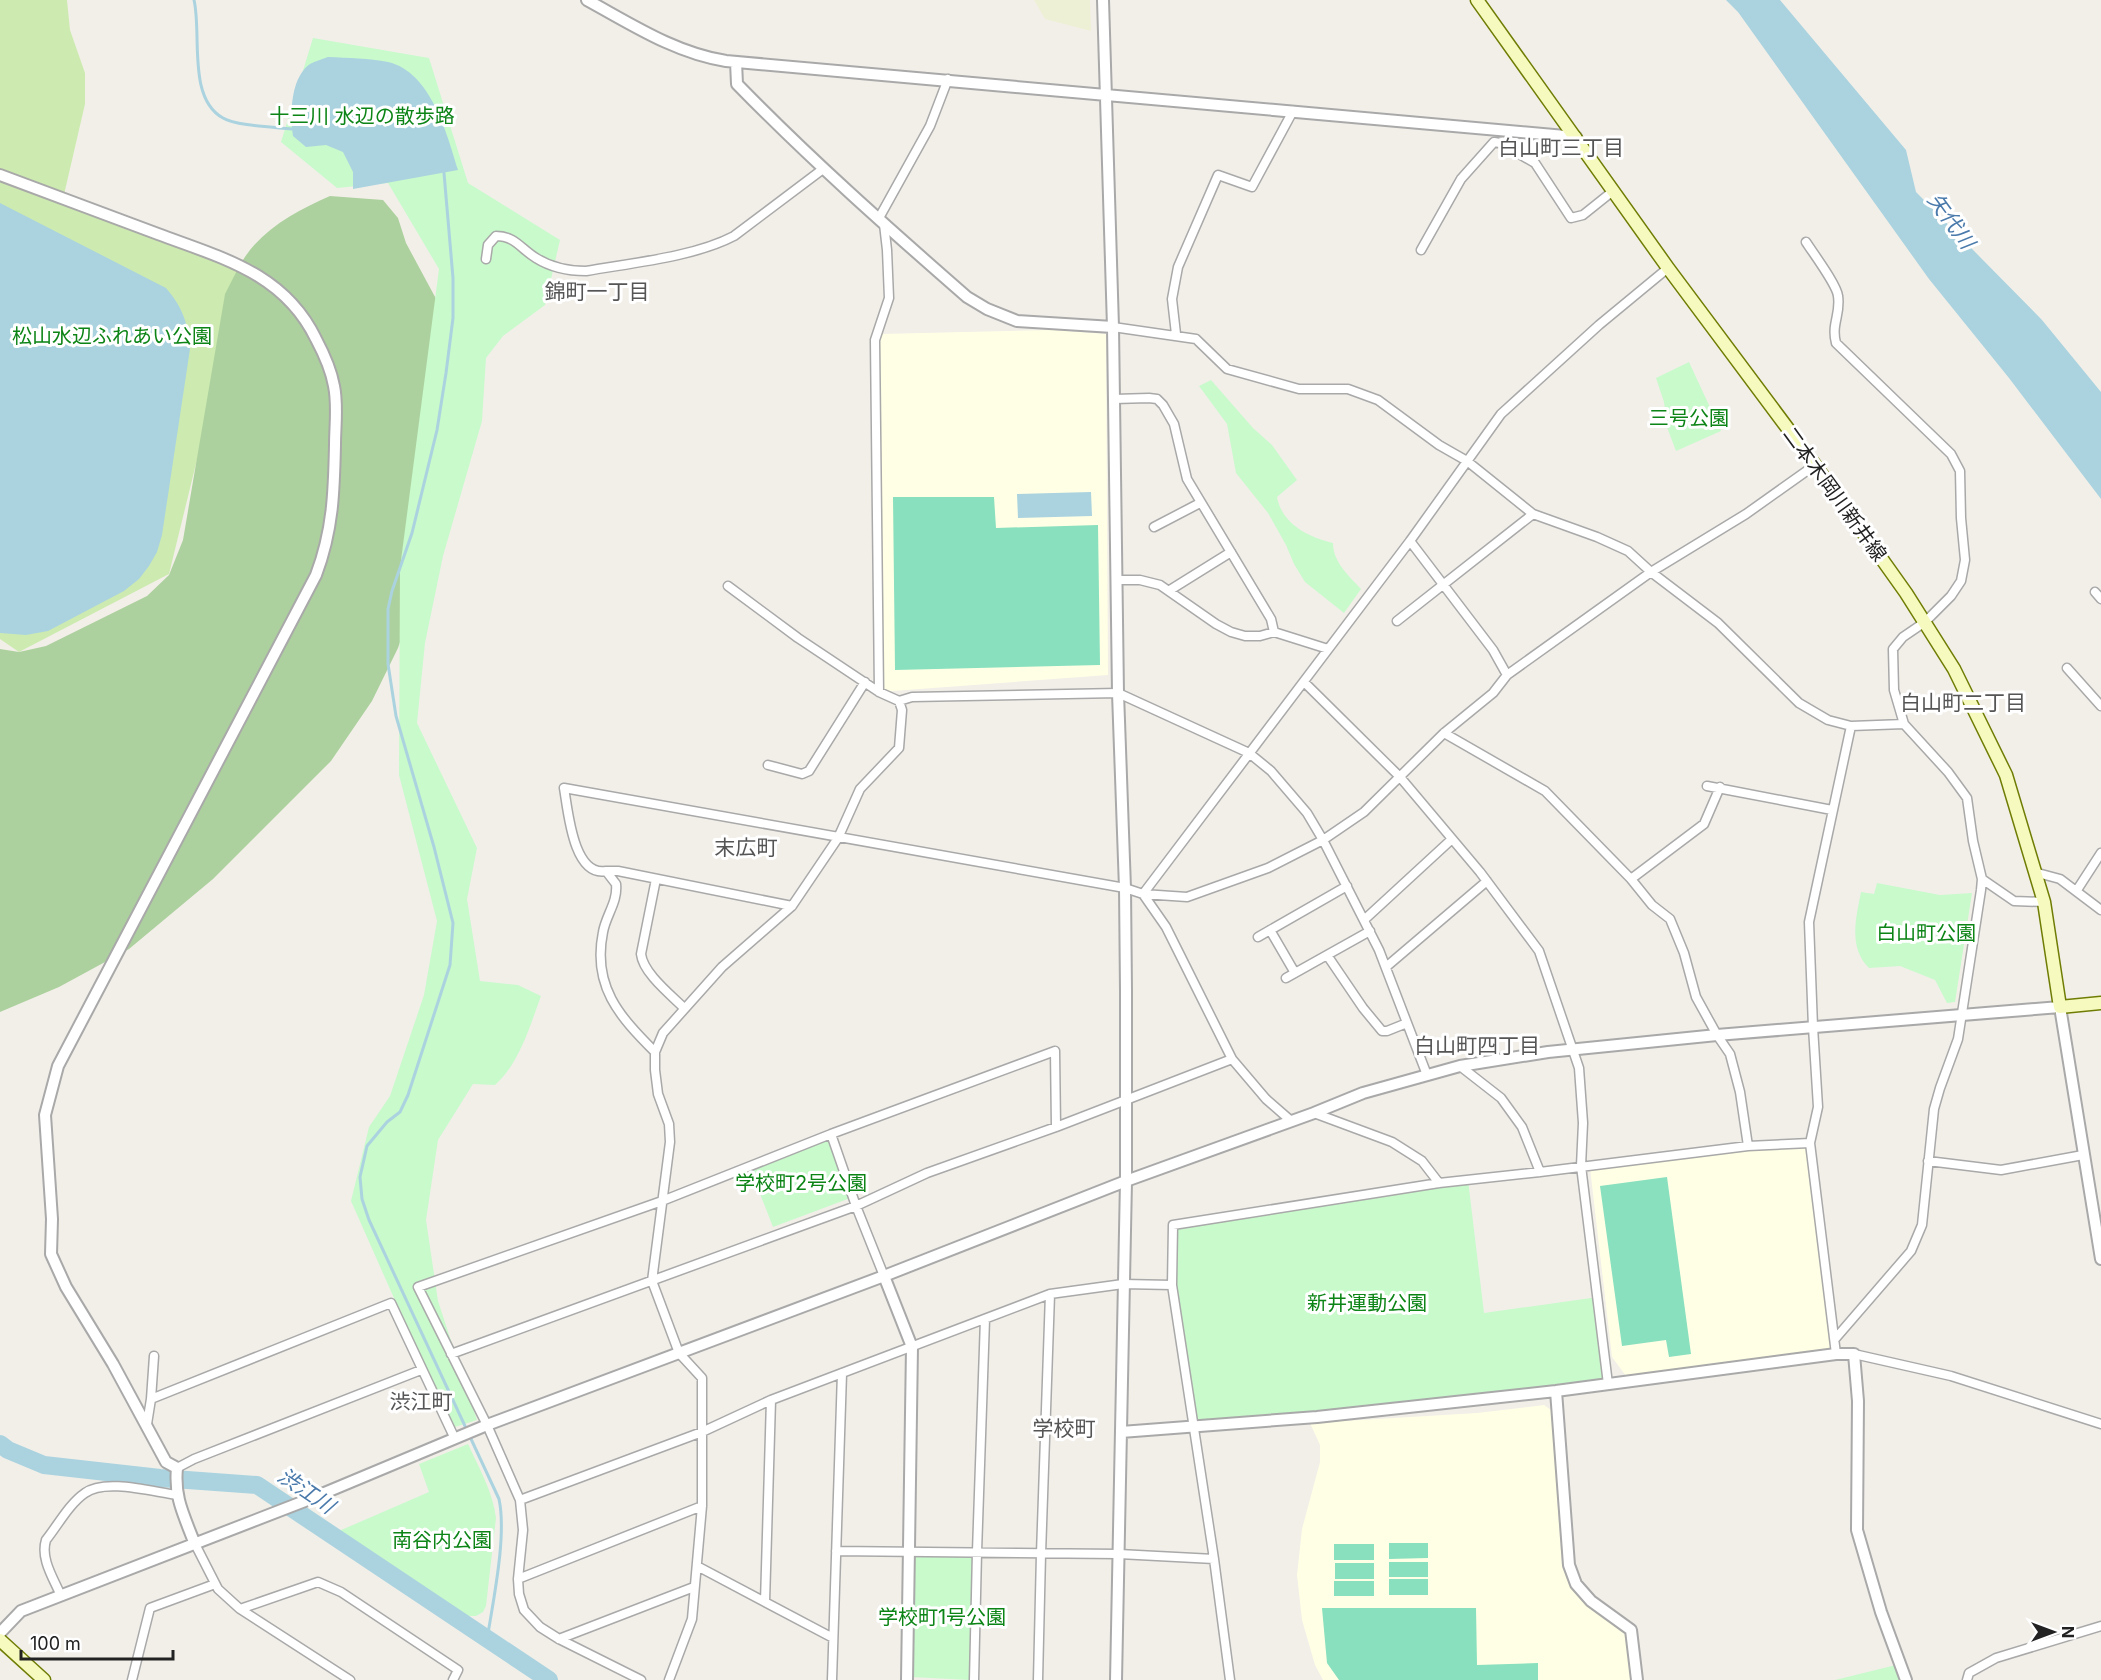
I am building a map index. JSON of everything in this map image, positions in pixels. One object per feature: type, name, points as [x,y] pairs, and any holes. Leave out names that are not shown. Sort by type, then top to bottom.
[{"type":"main road","name":"二本木岡川新井線","points":[[1477,0],[1668,268],[1815,465],[1925,622],[1954,669],[2006,775],[2044,902],[2060,1007]]},
{"type":"main road","points":[[2060,1007],[2101,1003]]},
{"type":"main road","points":[[0,1640],[44,1680]]},
{"type":"street","points":[[587,0],[667,43],[700,57],[736,62],[1575,137]]},
{"type":"street","points":[[1103,0],[1113,327],[1118,693],[1125,888],[1126,1181],[1116,1680]]},
{"type":"street","points":[[736,62],[737,84],[823,169],[967,297],[987,309],[1017,321],[1113,327],[1176,334],[1196,339],[1227,369],[1299,389],[1348,389],[1378,400],[1438,445],[1467,461],[1533,514],[1628,551],[1651,572],[1718,623],[1799,703],[1828,720],[1851,726],[1904,724]]},
{"type":"street","points":[[879,692],[875,340],[889,298],[887,249],[881,221],[930,126],[948,80]]},
{"type":"street","points":[[1176,334],[1173,299],[1178,267],[1218,174],[1252,187],[1293,111]]},
{"type":"street","points":[[1421,250],[1461,179],[1494,142],[1495,129]]},
{"type":"street","points":[[1494,142],[1500,143],[1535,163],[1571,218],[1583,214],[1613,190]]},
{"type":"street","points":[[486,259],[488,245],[496,236],[507,236],[535,258],[569,272],[586,272],[719,244],[734,236],[823,169]]},
{"type":"street","points":[[0,175],[222,257],[266,281],[291,300],[311,328],[327,360],[335,396],[334,506],[328,538],[316,575],[58,1066],[45,1115],[52,1220],[51,1254],[66,1287],[147,1424],[166,1462],[177,1468]]},
{"type":"street","points":[[1806,242],[1838,294],[1838,317],[1832,330],[1836,343],[1951,454],[1960,471],[1965,560],[1961,581],[1951,596],[1925,622],[1903,637],[1893,649],[1894,690],[1904,724],[1948,772],[1967,798],[1973,841],[1982,879],[1958,1039],[1934,1109],[1922,1225],[1911,1251],[1834,1340]]},
{"type":"street","points":[[1143,894],[1410,541],[1501,414],[1599,325],[1668,268]]},
{"type":"street","points":[[1114,399],[1149,398],[1157,399],[1163,405],[1173,424],[1187,479],[1271,620],[1274,632]]},
{"type":"street","points":[[792,906],[618,871],[600,872],[588,867],[575,845],[564,788],[1125,888],[1143,894],[1187,897],[1268,868],[1323,840],[1364,812],[1444,733],[1493,693],[1508,675],[1651,572],[1746,514],[1815,465]]},
{"type":"street","points":[[1154,527],[1200,503]]},
{"type":"street","points":[[1398,621],[1533,514]]},
{"type":"street","points":[[1410,541],[1493,650],[1508,675]]},
{"type":"street","points":[[1170,590],[1230,552]]},
{"type":"street","points":[[1117,580],[1140,580],[1160,585],[1230,632],[1245,636],[1260,636],[1274,632],[1328,649]]},
{"type":"street","points":[[728,586],[798,638],[879,692],[899,701],[912,698],[1118,693],[1249,753],[1271,771],[1307,813],[1323,840],[1386,967],[1427,1075]]},
{"type":"street","points":[[2067,668],[2099,701]]},
{"type":"street","points":[[768,765],[802,774],[808,771],[865,682]]},
{"type":"street","points":[[1304,682],[1400,777],[1487,881],[1539,951],[1579,1068],[1583,1122],[1581,1166],[1608,1384]]},
{"type":"street","points":[[669,1680],[692,1619],[702,1506],[702,1378],[679,1353],[652,1281],[670,1142],[669,1124],[658,1094],[655,1052],[663,1033],[722,967],[792,906],[838,838],[860,789],[898,748],[902,710],[899,701]]},
{"type":"street","points":[[1836,1354],[1810,1143],[1818,1107],[1809,922],[1851,726]]},
{"type":"street","points":[[1444,733],[1545,791],[1631,879],[1652,905],[1670,919],[1684,953],[1696,997],[1730,1054],[1740,1092],[1748,1146]]},
{"type":"street","points":[[1707,786],[1832,810]]},
{"type":"street","points":[[1631,879],[1704,824],[1720,787]]},
{"type":"street","points":[[1364,920],[1452,839]]},
{"type":"street","points":[[2077,890],[2101,853]]},
{"type":"street","points":[[606,871],[616,884],[617,891],[603,930],[600,956],[602,978],[607,993],[630,1027],[655,1052]]},
{"type":"street","points":[[2034,872],[2060,879],[2101,910]]},
{"type":"street","points":[[656,879],[641,954],[642,962],[684,1008]]},
{"type":"street","points":[[1982,879],[2014,901],[2044,902]]},
{"type":"street","points":[[1386,967],[1487,881]]},
{"type":"street","points":[[1258,937],[1347,886]]},
{"type":"street","points":[[1143,894],[1166,927],[1232,1059],[1266,1099],[1290,1120]]},
{"type":"street","points":[[1270,930],[1295,973]]},
{"type":"street","points":[[1286,978],[1370,931]]},
{"type":"street","points":[[1327,955],[1363,1008],[1382,1030],[1387,1031],[1407,1023]]},
{"type":"street","points":[[0,1633],[21,1611],[194,1542],[310,1499],[483,1426],[885,1276],[1126,1181],[1363,1093],[1460,1066],[1574,1049],[2060,1007],[2084,1155],[2097,1211],[2101,1259]]},
{"type":"street","points":[[641,1680],[559,1639],[540,1627],[524,1610],[519,1594],[518,1579],[523,1530],[520,1500],[418,1287],[662,1201],[831,1134],[1055,1051],[1056,1127]]},
{"type":"street","points":[[452,1354],[856,1206],[927,1173],[1056,1127],[1232,1059]]},
{"type":"street","points":[[1460,1066],[1501,1098],[1522,1128],[1540,1172]]},
{"type":"street","points":[[1314,1113],[1392,1142],[1422,1161],[1438,1183]]},
{"type":"street","points":[[831,1134],[856,1206],[912,1347],[908,1680]]},
{"type":"street","points":[[1230,1680],[1172,1286],[1173,1225],[1438,1183],[1748,1146],[1810,1143]]},
{"type":"street","points":[[1928,1161],[2001,1170],[2084,1155]]},
{"type":"street","points":[[520,1500],[702,1432],[771,1400],[842,1372],[1050,1294],[1123,1284],[1172,1286]]},
{"type":"street","points":[[1038,1680],[1050,1294]]},
{"type":"street","points":[[151,1399],[391,1303],[457,1438]]},
{"type":"street","points":[[974,1680],[976,1552],[985,1319]]},
{"type":"street","points":[[1121,1432],[1317,1417],[1556,1391],[1836,1354],[1854,1354],[1951,1376],[2101,1424]]},
{"type":"street","points":[[1854,1354],[1858,1401],[1857,1530],[1881,1612],[1906,1680]]},
{"type":"street","points":[[147,1424],[154,1356]]},
{"type":"street","points":[[177,1468],[194,1459],[422,1370]]},
{"type":"street","points":[[832,1680],[842,1372]]},
{"type":"street","points":[[1556,1391],[1569,1565],[1576,1584],[1591,1601],[1631,1630],[1637,1680]]},
{"type":"street","points":[[765,1602],[771,1400]]},
{"type":"street","points":[[177,1468],[176,1490],[194,1542],[218,1589],[240,1609],[350,1680]]},
{"type":"street","points":[[61,1596],[45,1558],[44,1548],[46,1540],[85,1493],[108,1485],[176,1490]]},
{"type":"street","points":[[518,1579],[702,1506]]},
{"type":"street","points":[[836,1551],[1119,1554],[1214,1559]]},
{"type":"street","points":[[697,1566],[833,1638]]},
{"type":"street","points":[[240,1609],[318,1582],[341,1592],[459,1670],[453,1680]]},
{"type":"street","points":[[132,1680],[150,1608],[215,1584]]},
{"type":"street","points":[[559,1639],[694,1587]]},
{"type":"street","points":[[1967,1680],[1969,1673],[1996,1658],[2101,1626]]},
{"type":"shaded area","points":[[1034,0],[1090,0],[1091,31],[1045,19]]},
{"type":"shaded area","points":[[1054,330],[1106,334],[1108,675],[879,692],[880,334]]},
{"type":"shaded area","points":[[1804,1145],[1807,1149],[1833,1349],[1626,1376],[1612,1357],[1590,1168],[1735,1149]]},
{"type":"shaded area","points":[[1544,1405],[1551,1410],[1562,1567],[1571,1589],[1629,1634],[1634,1680],[1323,1680],[1315,1665],[1302,1620],[1297,1575],[1302,1529],[1320,1462],[1320,1445],[1310,1423],[1477,1413]]},
{"type":"green space","name":"松山水辺ふれあい公園","points":[[0,0],[67,0],[70,30],[85,73],[85,104],[63,199],[244,268],[169,574],[19,652],[0,639]]},
{"type":"green space","name":"十三川 水辺の散歩路","points":[[313,38],[429,58],[468,183],[560,240],[545,305],[503,336],[486,358],[482,421],[443,556],[425,643],[417,723],[477,848],[467,899],[480,981],[518,985],[541,996],[523,1044],[511,1066],[495,1085],[473,1084],[438,1140],[426,1220],[438,1301],[477,1420],[455,1427],[409,1332],[351,1201],[369,1127],[390,1096],[424,995],[437,921],[399,775],[400,568],[439,269],[388,183],[337,188],[281,142]]},
{"type":"green space","points":[[330,196],[383,200],[398,218],[406,243],[441,308],[417,593],[398,648],[372,701],[331,761],[213,879],[129,949],[59,987],[0,1012],[0,649],[19,652],[46,646],[147,596],[169,575],[183,540],[225,294],[243,260],[260,239],[293,214]]},
{"type":"green space","name":"三号公園","points":[[1689,362],[1721,431],[1676,451],[1662,414],[1665,410],[1664,402],[1656,378]]},
{"type":"green space","points":[[1211,380],[1253,428],[1272,445],[1297,480],[1277,497],[1284,515],[1306,533],[1333,543],[1339,562],[1361,589],[1344,613],[1305,582],[1268,513],[1236,473],[1227,424],[1199,386]]},
{"type":"green space","points":[[893,497],[994,497],[996,528],[1098,525],[1100,665],[895,670]]},
{"type":"green space","name":"白山町公園","points":[[1877,883],[1940,895],[1972,893],[1955,1002],[1947,1003],[1935,980],[1900,966],[1869,968],[1862,960],[1855,932],[1859,902],[1861,892],[1874,894]]},
{"type":"green space","name":"学校町2号公園","points":[[830,1138],[853,1197],[773,1227],[750,1168]]},
{"type":"green space","points":[[1667,1177],[1691,1354],[1669,1357],[1666,1340],[1622,1346],[1600,1186]]},
{"type":"green space","name":"新井運動公園","points":[[1468,1180],[1484,1313],[1598,1297],[1608,1384],[1192,1425],[1172,1285],[1173,1225]]},
{"type":"green space","name":"南谷内公園","points":[[468,1444],[489,1489],[496,1518],[486,1606],[483,1612],[476,1616],[463,1616],[339,1531],[429,1492],[419,1464]]},
{"type":"green space","points":[[1389,1543],[1428,1543],[1428,1558],[1389,1559]]},
{"type":"green space","points":[[1334,1544],[1374,1544],[1374,1560],[1334,1560]]},
{"type":"green space","name":"学校町1号公園","points":[[912,1556],[972,1557],[970,1680],[911,1677]]},
{"type":"green space","points":[[1389,1562],[1428,1562],[1428,1577],[1389,1577]]},
{"type":"green space","points":[[1335,1563],[1374,1563],[1374,1579],[1335,1579]]},
{"type":"green space","points":[[1389,1579],[1428,1579],[1428,1595],[1389,1595]]},
{"type":"green space","points":[[1334,1581],[1374,1581],[1374,1596],[1334,1596]]},
{"type":"green space","points":[[1322,1608],[1476,1608],[1477,1665],[1538,1663],[1538,1680],[1339,1680],[1327,1663]]},
{"type":"green space","points":[[1896,1665],[1901,1680],[1835,1680]]},
{"type":"water","points":[[1726,0],[1780,0],[1906,150],[1916,192],[2042,320],[2101,392],[2101,499],[2009,378],[1929,279],[1738,12]]},
{"type":"water","points":[[328,57],[388,62],[403,68],[416,78],[435,106],[458,170],[353,189],[353,172],[343,152],[326,145],[306,147],[293,136],[292,108],[298,78],[310,64]]},
{"type":"water","name":"松山水辺ふれあい公園","points":[[0,203],[166,288],[184,316],[190,349],[162,535],[157,552],[149,566],[139,579],[124,591],[48,631],[26,635],[0,633]]},
{"type":"water","points":[[1091,492],[1092,516],[1018,518],[1017,494]]},
{"type":"waterway","points":[[194,0],[200,81],[204,96],[212,109],[229,121],[292,129]]},
{"type":"waterway","points":[[444,173],[453,278],[453,318],[437,430],[412,533],[388,609],[388,664],[396,716],[434,847],[453,923],[450,965],[408,1095],[400,1112],[387,1122],[367,1146],[360,1177],[362,1199],[369,1220],[499,1499],[500,1550],[487,1640]]},
{"type":"waterway","name":"渋江川","points":[[0,1444],[8,1450],[44,1465],[160,1478],[257,1485],[549,1680]]},
{"type":"district","name":"白山町三丁目","points":[[1561,148]]},
{"type":"district","name":"錦町一丁目","points":[[597,292]]},
{"type":"district","name":"白山町二丁目","points":[[1963,703]]},
{"type":"district","name":"末広町","points":[[746,848]]},
{"type":"district","name":"白山町四丁目","points":[[1477,1046]]},
{"type":"district","name":"渋江町","points":[[421,1402]]},
{"type":"district","name":"学校町","points":[[1064,1429]]},
{"type":"water label","name":"矢代川","points":[[1951,221]]}]
